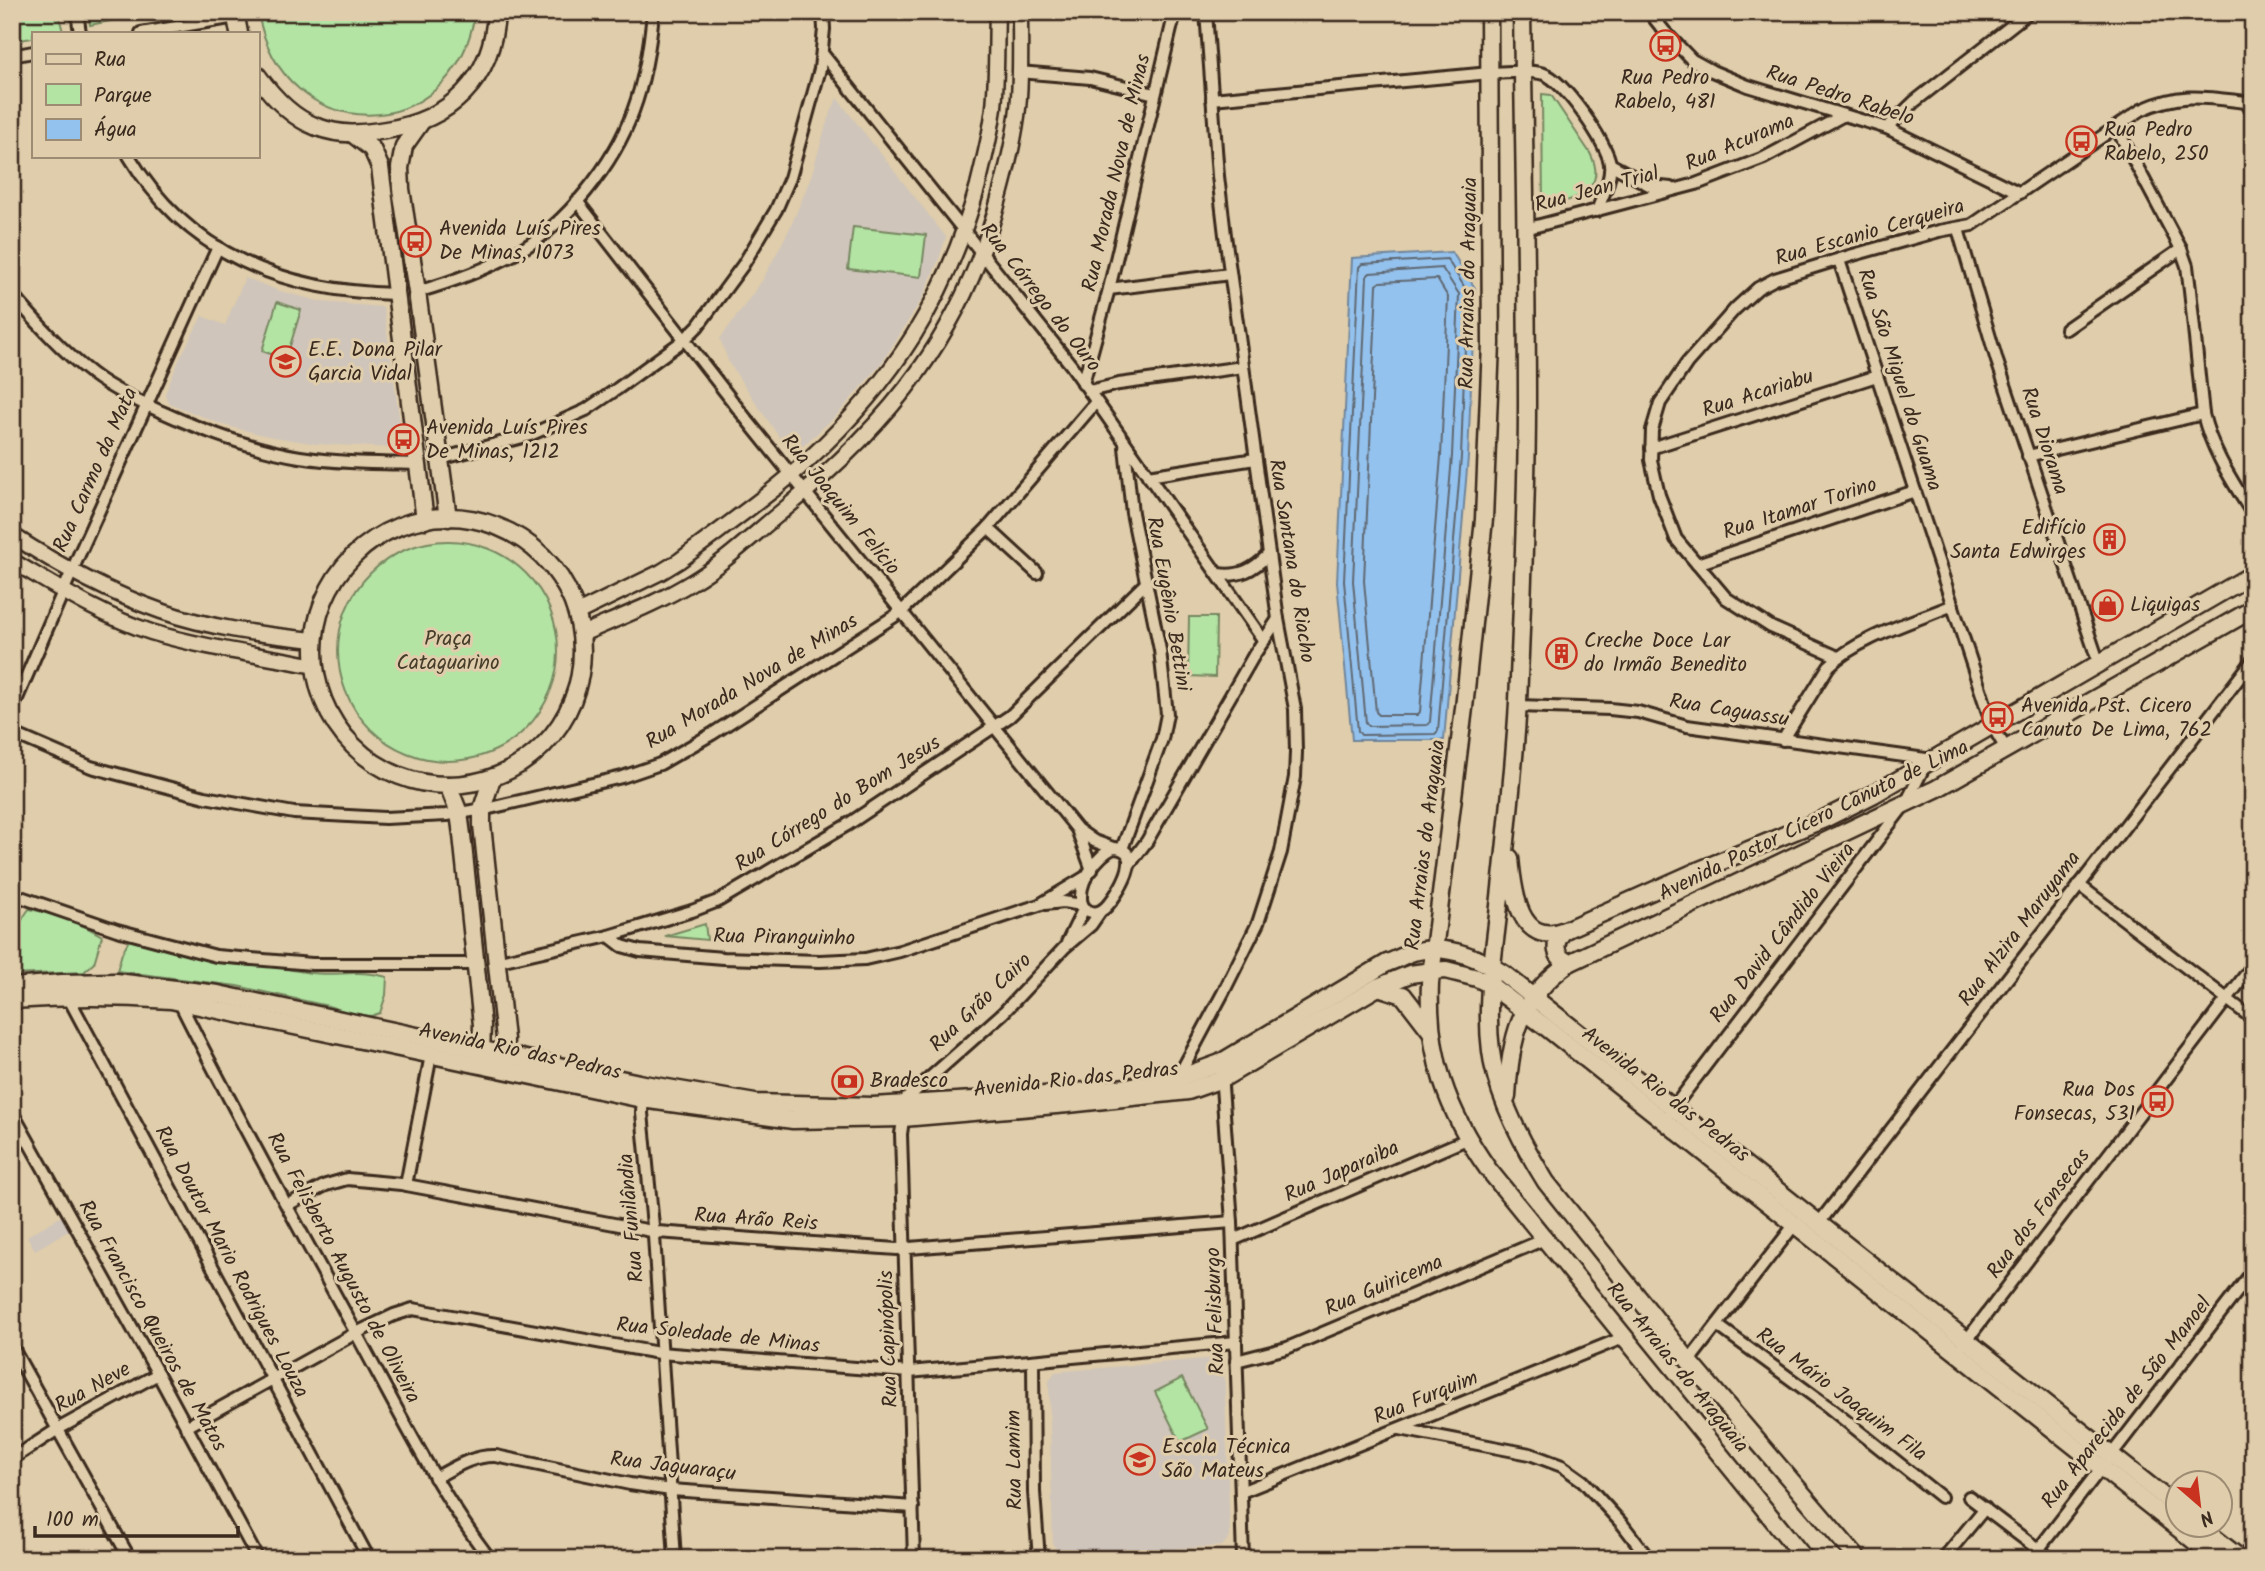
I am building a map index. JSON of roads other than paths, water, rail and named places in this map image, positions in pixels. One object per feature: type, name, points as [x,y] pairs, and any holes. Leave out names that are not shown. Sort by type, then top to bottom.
[{"type":"main road","points":[[259,78],[290,111],[316,127],[354,135],[421,122],[453,103],[476,77],[487,54],[496,12]]},
{"type":"main road","name":"Rua Arraias do Araguaia","points":[[1489,12],[1491,343],[1484,519],[1465,708],[1432,971],[1429,1006],[1436,1060],[1458,1122],[1467,1139],[1805,1559]]},
{"type":"main road","name":"Rua Arraias do Araguaia","points":[[1522,12],[1527,408],[1518,706],[1507,834],[1489,984],[1488,1029],[1491,1056],[1506,1105],[1530,1156],[1546,1182],[1689,1361],[1858,1559]]},
{"type":"main road","points":[[421,122],[404,146],[400,168],[401,189],[448,518]]},
{"type":"main road","points":[[354,135],[372,149],[380,167],[425,520]]},
{"type":"main road","points":[[448,518],[486,523],[504,529],[528,544],[555,571],[566,587],[577,613],[582,634],[582,662],[577,688],[552,737],[525,761],[492,778],[448,785],[400,777],[378,766],[342,734],[329,713],[320,690],[315,666],[314,640],[328,593],[341,571],[358,553],[400,526],[448,518]]},
{"type":"main road","name":"Avenida Pastor Cícero Canuto de Lima","points":[[1507,834],[1516,894],[1525,922],[1540,934],[1565,930],[1874,794],[2253,574]]},
{"type":"main road","name":"Avenida Pastor Cícero Canuto de Lima","points":[[1506,1105],[1509,1057],[1529,1004],[1552,975],[1569,963],[1936,789],[2253,609]]},
{"type":"main road","points":[[492,778],[482,809],[482,825],[503,1016],[504,1070]]},
{"type":"main road","points":[[448,785],[459,813],[477,964],[483,1048],[480,1065]]},
{"type":"main road","points":[[1565,930],[1556,946],[1559,957],[1569,963]]},
{"type":"main road","name":"Avenida Rio das Pedras","points":[[176,995],[504,1070],[643,1091],[793,1120],[1174,1086],[1188,1091],[1387,963],[1413,952],[1447,949],[1492,966],[1529,1004],[1668,1114],[1819,1223],[1962,1347]]},
{"type":"main road","name":"Avenida Rio das Pedras","points":[[1221,1071],[1378,987],[1410,974],[1446,970],[1464,974],[1529,1004]]},
{"type":"main road","name":"Avenida Rio das Pedras","points":[[12,987],[64,989],[117,996],[218,994],[505,1053],[643,1091]]},
{"type":"main road","points":[[1378,987],[1403,995],[1431,1032]]},
{"type":"main road","name":"Avenida Rio das Pedras","points":[[12,1000],[64,989]]},
{"type":"main road","name":"Avenida Rio das Pedras","points":[[1668,1114],[1795,1224],[1962,1347],[2107,1462],[2217,1559]]},
{"type":"main road","name":"Avenida Rio das Pedras","points":[[2107,1462],[2164,1499]]},
{"type":"main road","points":[[2218,1540],[2241,1559]]},
{"type":"street","points":[[77,12],[80,32]]},
{"type":"street","points":[[417,292],[482,271],[519,251],[545,232],[577,201],[612,153],[632,114],[643,81],[653,12]]},
{"type":"street","points":[[440,459],[530,435],[586,410],[684,340],[698,327],[743,265],[776,210],[790,178],[820,69],[823,12]]},
{"type":"street","points":[[577,613],[679,561],[791,474],[834,436],[889,374],[932,307],[963,232],[982,169],[992,118],[997,12]]},
{"type":"street","points":[[582,634],[693,582],[806,493],[859,444],[926,363],[951,322],[992,226],[1010,157],[1019,99],[1020,12]]},
{"type":"street","name":"Rua Morada Nova de Minas","points":[[1086,387],[1175,12]]},
{"type":"street","name":"Rua Santana do Riacho","points":[[1174,1086],[1258,923],[1281,852],[1295,777],[1296,752],[1295,709],[1278,620],[1218,176],[1206,12]]},
{"type":"street","name":"Rua Pedro Rabelo","points":[[1649,12],[1692,60],[1712,71],[1748,86],[1887,128],[2021,193]]},
{"type":"street","points":[[1887,128],[1924,94],[2029,12]]},
{"type":"street","points":[[149,32],[236,21]]},
{"type":"street","points":[[12,56],[32,52]]},
{"type":"street","name":"Rua Córrego do Ouro","points":[[821,52],[1071,365],[1264,641]]},
{"type":"street","points":[[1019,72],[1090,78],[1156,94]]},
{"type":"street","points":[[1212,99],[1490,73],[1545,74],[1565,89],[1608,154],[1610,164],[1606,187],[1597,211]]},
{"type":"street","points":[[2021,193],[2141,110],[2162,101],[2181,97],[2250,102],[2253,113]]},
{"type":"street","name":"Rua Acurama","points":[[1610,164],[1651,186],[1678,189],[1764,159],[1844,115]]},
{"type":"street","points":[[2116,127],[2181,249],[2189,278],[2203,414],[2217,457],[2253,515]]},
{"type":"street","points":[[130,158],[168,208],[239,260],[272,275],[315,286],[395,295]]},
{"type":"street","name":"Rua Jean Trial","points":[[1525,229],[1678,189]]},
{"type":"street","name":"Rua Escanio Cerqueira","points":[[1838,657],[1772,627],[1726,598],[1675,539],[1659,495],[1651,460],[1652,430],[1660,403],[1687,363],[1735,309],[1759,288],[1776,279],[1839,260],[1940,231],[1972,225],[2021,193]]},
{"type":"street","name":"Rua Joaquim Felício","points":[[577,201],[684,340],[1077,830],[1094,841],[1118,848]]},
{"type":"street","name":"Rua Diorama","points":[[1958,229],[1997,361],[2099,664]]},
{"type":"street","name":"Rua Carmo da Mata","points":[[12,710],[218,247]]},
{"type":"street","points":[[2066,329],[2181,249]]},
{"type":"street","name":"Rua São Miguel do Guama","points":[[1839,260],[1992,725],[2006,749]]},
{"type":"street","points":[[1109,289],[1230,274]]},
{"type":"street","points":[[12,295],[59,346],[93,374],[146,405],[222,437],[260,449],[301,457],[417,464]]},
{"type":"street","points":[[1086,387],[1243,367]]},
{"type":"street","name":"Rua Acariabu","points":[[1651,448],[1877,376]]},
{"type":"street","name":"Rua Morada Nova de Minas","points":[[12,733],[91,767],[205,797],[294,813],[385,818],[459,813],[622,777],[660,764],[712,734],[901,612],[988,528],[1096,402]]},
{"type":"street","points":[[2028,456],[2203,414]]},
{"type":"street","name":"Rua Eugênio Bettini","points":[[1118,848],[1162,739],[1167,714],[1160,650],[1132,513],[1125,444]]},
{"type":"street","points":[[1148,477],[1255,459]]},
{"type":"street","name":"Rua Itamar Torino","points":[[1697,564],[1915,491]]},
{"type":"street","points":[[988,528],[1037,573]]},
{"type":"street","points":[[12,535],[94,584],[161,611],[194,621],[314,640]]},
{"type":"street","points":[[1218,574],[1232,576],[1246,573],[1269,554]]},
{"type":"street","points":[[12,561],[88,605],[149,631],[315,666]]},
{"type":"street","name":"Rua Córrego do Bom Jesus","points":[[495,962],[609,936],[718,901],[847,825],[1010,716],[1146,583]]},
{"type":"street","points":[[1783,740],[1814,688],[1838,657],[1863,643],[1953,605]]},
{"type":"street","points":[[1129,865],[1147,841],[1278,620]]},
{"type":"street","name":"Rua Alzira Maruyama","points":[[1819,1223],[2253,660]]},
{"type":"street","name":"Rua Caguassu","points":[[1518,706],[1637,712],[1687,726],[1929,763]]},
{"type":"street","name":"Rua David Cândido Vieira","points":[[1668,1114],[1906,803],[1929,763]]},
{"type":"street","name":"Rua Joaquim Felício","points":[[1077,830],[1089,873]]},
{"type":"street","points":[[1118,848],[1126,852],[1129,865]]},
{"type":"street","name":"Rua Piranguinho","points":[[1039,905],[1089,873],[1100,857],[1118,848]]},
{"type":"street","name":"Rua Grão Cairo","points":[[904,1111],[906,1099],[917,1088],[1003,1013],[1064,948],[1091,925],[1118,891],[1129,865]]},
{"type":"street","name":"Rua Grão Cairo","points":[[1064,948],[1083,906],[1081,893],[1089,873]]},
{"type":"street","points":[[2079,885],[2253,1019]]},
{"type":"street","points":[[12,894],[117,930],[216,956],[312,964],[477,964]]},
{"type":"street","name":"Rua Piranguinho","points":[[609,936],[622,946],[640,951],[737,958],[858,960],[900,951],[1039,905],[1063,902],[1083,906],[1093,913],[1100,912]]},
{"type":"street","name":"Rua dos Fonsecas","points":[[1962,1347],[2253,965]]},
{"type":"street","name":"Rua Doutor Mario Rodrigues Louza","points":[[64,989],[369,1559]]},
{"type":"street","name":"Rua Felisberto Augusto de Oliveira","points":[[176,995],[435,1478],[490,1559]]},
{"type":"street","points":[[406,1185],[431,1055]]},
{"type":"street","name":"Rua Felisburgo","points":[[1221,1071],[1233,1240],[1243,1559]]},
{"type":"street","name":"Rua Funilândia","points":[[643,1091],[675,1559]]},
{"type":"street","name":"Rua Capinópolis","points":[[904,1111],[901,1134],[914,1559]]},
{"type":"street","name":"Rua Francisco Queiros de Matos","points":[[12,1112],[258,1559]]},
{"type":"street","name":"Rua Japaraiba","points":[[1233,1240],[1467,1139]]},
{"type":"street","name":"Rua Arão Reis","points":[[287,1205],[326,1185],[347,1179],[406,1185],[654,1232],[905,1249],[1232,1222]]},
{"type":"street","points":[[1689,1361],[1795,1224]]},
{"type":"street","name":"Rua Guiricema","points":[[1237,1361],[1287,1348],[1545,1239]]},
{"type":"street","name":"Rua Aparecida de São Manoel","points":[[2031,1559],[2253,1271]]},
{"type":"street","name":"Rua Soledade de Minas","points":[[186,1427],[356,1333],[404,1311],[422,1310],[662,1354],[909,1372],[1236,1342]]},
{"type":"street","name":"Rua Mário Joaquim Fila","points":[[1717,1325],[1826,1405],[1941,1497]]},
{"type":"street","name":"Rua Furquim","points":[[1241,1492],[1625,1337]]},
{"type":"street","points":[[12,1347],[130,1559]]},
{"type":"street","name":"Rua Lamim","points":[[1033,1360],[1034,1492],[1039,1559]]},
{"type":"street","name":"Rua Neve","points":[[12,1459],[58,1429],[158,1374]]},
{"type":"street","points":[[1401,1429],[1530,1454],[1562,1466],[1583,1481],[1623,1525],[1649,1559]]},
{"type":"street","name":"Rua Jaguaraçu","points":[[435,1478],[474,1457],[496,1455],[630,1484],[671,1490],[913,1507]]},
{"type":"street","points":[[1969,1497],[2051,1559]]},
{"type":"street","points":[[1943,1559],[1985,1508]]},
{"type":"water","points":[[1452,252],[1475,288],[1468,457],[1444,740],[1352,740],[1337,582],[1352,258]]},
{"type":"place","name":"Rua Pedro Rabelo, 481","points":[[1665,46]]},
{"type":"place","name":"Rua Pedro Rabelo, 250","points":[[2081,142]]},
{"type":"place","name":"Avenida Luís Pires De Minas, 1073","points":[[416,241]]},
{"type":"place","name":"E.E. Dona Pilar Garcia Vidal","points":[[285,362]]},
{"type":"place","name":"Avenida Luís Pires De Minas, 1212","points":[[403,440]]},
{"type":"place","name":"Edifício Santa Edwirges","points":[[2109,540]]},
{"type":"place","name":"Liquigas","points":[[2107,605]]},
{"type":"place","name":"Creche Doce Lar do Irmão Benedito","points":[[1561,653]]},
{"type":"place","name":"Avenida Pst. Cicero Canuto De Lima, 762","points":[[1998,718]]},
{"type":"place","name":"Bradesco","points":[[847,1081]]},
{"type":"place","name":"Rua Dos Fonsecas, 531","points":[[2158,1102]]},
{"type":"place","name":"Escola Técnica São Mateus","points":[[1139,1459]]},
{"type":"park label","name":"Praça Cataguarino","points":[[448,651]]}]
